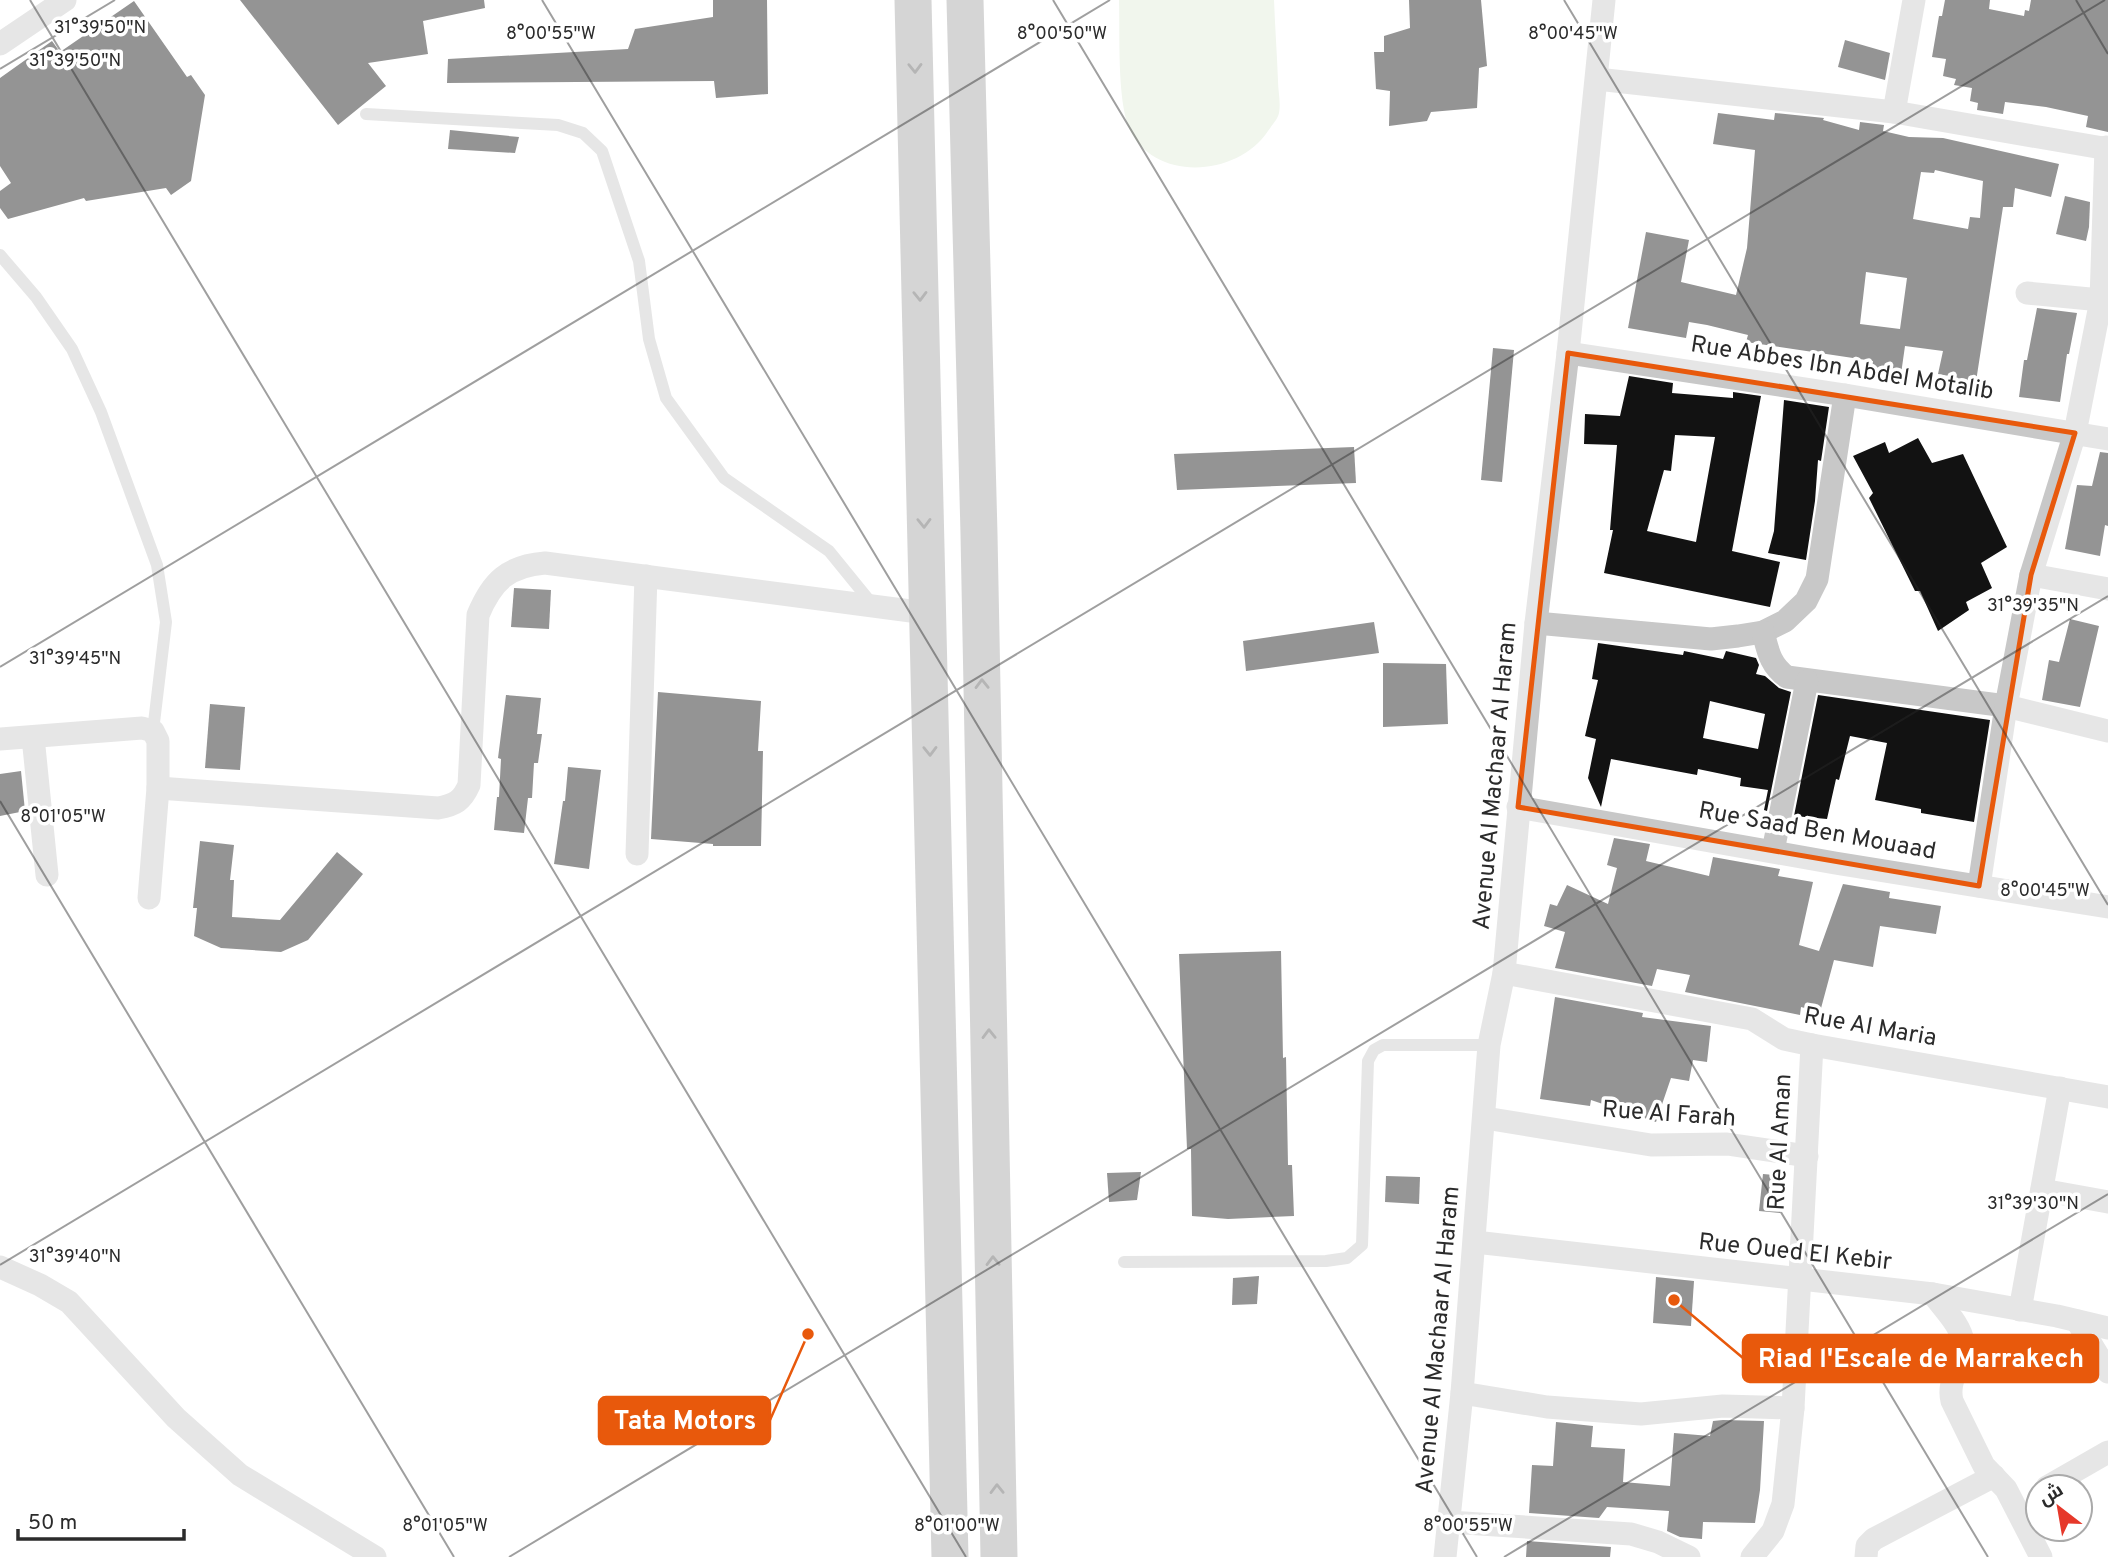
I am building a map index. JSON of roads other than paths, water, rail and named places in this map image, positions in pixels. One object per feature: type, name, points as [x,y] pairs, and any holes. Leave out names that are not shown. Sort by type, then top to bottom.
[{"type":"main road","points":[[913,0],[950,1557]]},
{"type":"main road","points":[[965,0],[979,524],[999,1557]]},
{"type":"street","points":[[0,44],[65,0]]},
{"type":"street","name":"Avenue Al Machaar Al Haram","points":[[1445,1557],[1475,1242],[1489,1045],[1504,973],[1536,623],[1568,353],[1604,0]]},
{"type":"street","points":[[1894,112],[1914,0]]},
{"type":"street","points":[[1597,79],[1894,112],[2107,148],[2101,300],[2076,433],[2031,575],[2006,706],[1979,886]]},
{"type":"street","points":[[2027,293],[2101,300]]},
{"type":"street","name":"Rue Abbes Ibn Abdel Motalib","points":[[1568,353],[2108,439]]},
{"type":"street","points":[[1536,623],[1711,639],[1763,632],[1785,621],[1806,601],[1817,579],[1845,395]]},
{"type":"street","points":[[158,788],[438,808],[454,805],[464,798],[469,785],[478,615],[495,583],[525,565],[545,563],[926,612]]},
{"type":"street","points":[[2031,575],[2108,589]]},
{"type":"street","points":[[637,854],[646,576]]},
{"type":"street","points":[[1763,632],[1771,661],[1776,669],[1787,677],[2006,706],[2108,731]]},
{"type":"street","points":[[1773,851],[1807,681]]},
{"type":"street","points":[[0,739],[142,728],[153,732],[158,741],[158,788],[149,898]]},
{"type":"street","points":[[33,737],[47,874]]},
{"type":"street","name":"Rue Saad Ben Mouaad","points":[[1518,807],[2108,907]]},
{"type":"street","name":"Rue Al Maria","points":[[1504,973],[1752,1018],[1784,1039],[1812,1045],[2108,1097]]},
{"type":"street","name":"Rue Al Aman","points":[[1752,1557],[1773,1531],[1779,1516],[1793,1408],[1812,1045]]},
{"type":"street","points":[[2020,1310],[2060,1088]]},
{"type":"street","name":"Rue Al Farah","points":[[1485,1118],[1651,1145],[1727,1144],[1807,1156]]},
{"type":"street","points":[[2042,1190],[2108,1202]]},
{"type":"street","name":"Rue Oued El Kebir","points":[[1475,1242],[1933,1294],[2108,1328]]},
{"type":"street","points":[[0,1266],[69,1302],[176,1418],[240,1475],[375,1557]]},
{"type":"street","points":[[1933,1294],[1960,1332],[1964,1343],[1951,1380],[1949,1391],[1952,1401],[1984,1466],[2006,1489],[2041,1557]]},
{"type":"street","points":[[2077,1321],[2108,1372]]},
{"type":"street","points":[[1462,1393],[1547,1408],[1641,1414],[1723,1406],[1793,1408]]},
{"type":"street","points":[[2071,1473],[2108,1452]]},
{"type":"street","points":[[1866,1557],[1867,1546],[1874,1539],[1994,1476]]},
{"type":"street","points":[[2014,1505],[2024,1500]]},
{"type":"street","points":[[1448,1522],[1631,1534],[1658,1542],[1689,1557]]},
{"type":"lane","points":[[366,114],[558,125],[583,133],[602,151],[639,261],[649,339],[666,398],[724,478],[829,551],[874,606]]},
{"type":"lane","points":[[0,255],[36,297],[72,349],[101,412],[157,565],[166,622],[153,732]]},
{"type":"lane","points":[[1124,1262],[1326,1261],[1348,1258],[1362,1245],[1368,1061],[1374,1050],[1383,1045],[1489,1045]]},
{"type":"place","name":"Riad l'Escale de Marrakech","points":[[1674,1300]]},
{"type":"place","name":"Tata Motors","points":[[808,1334]]}]
